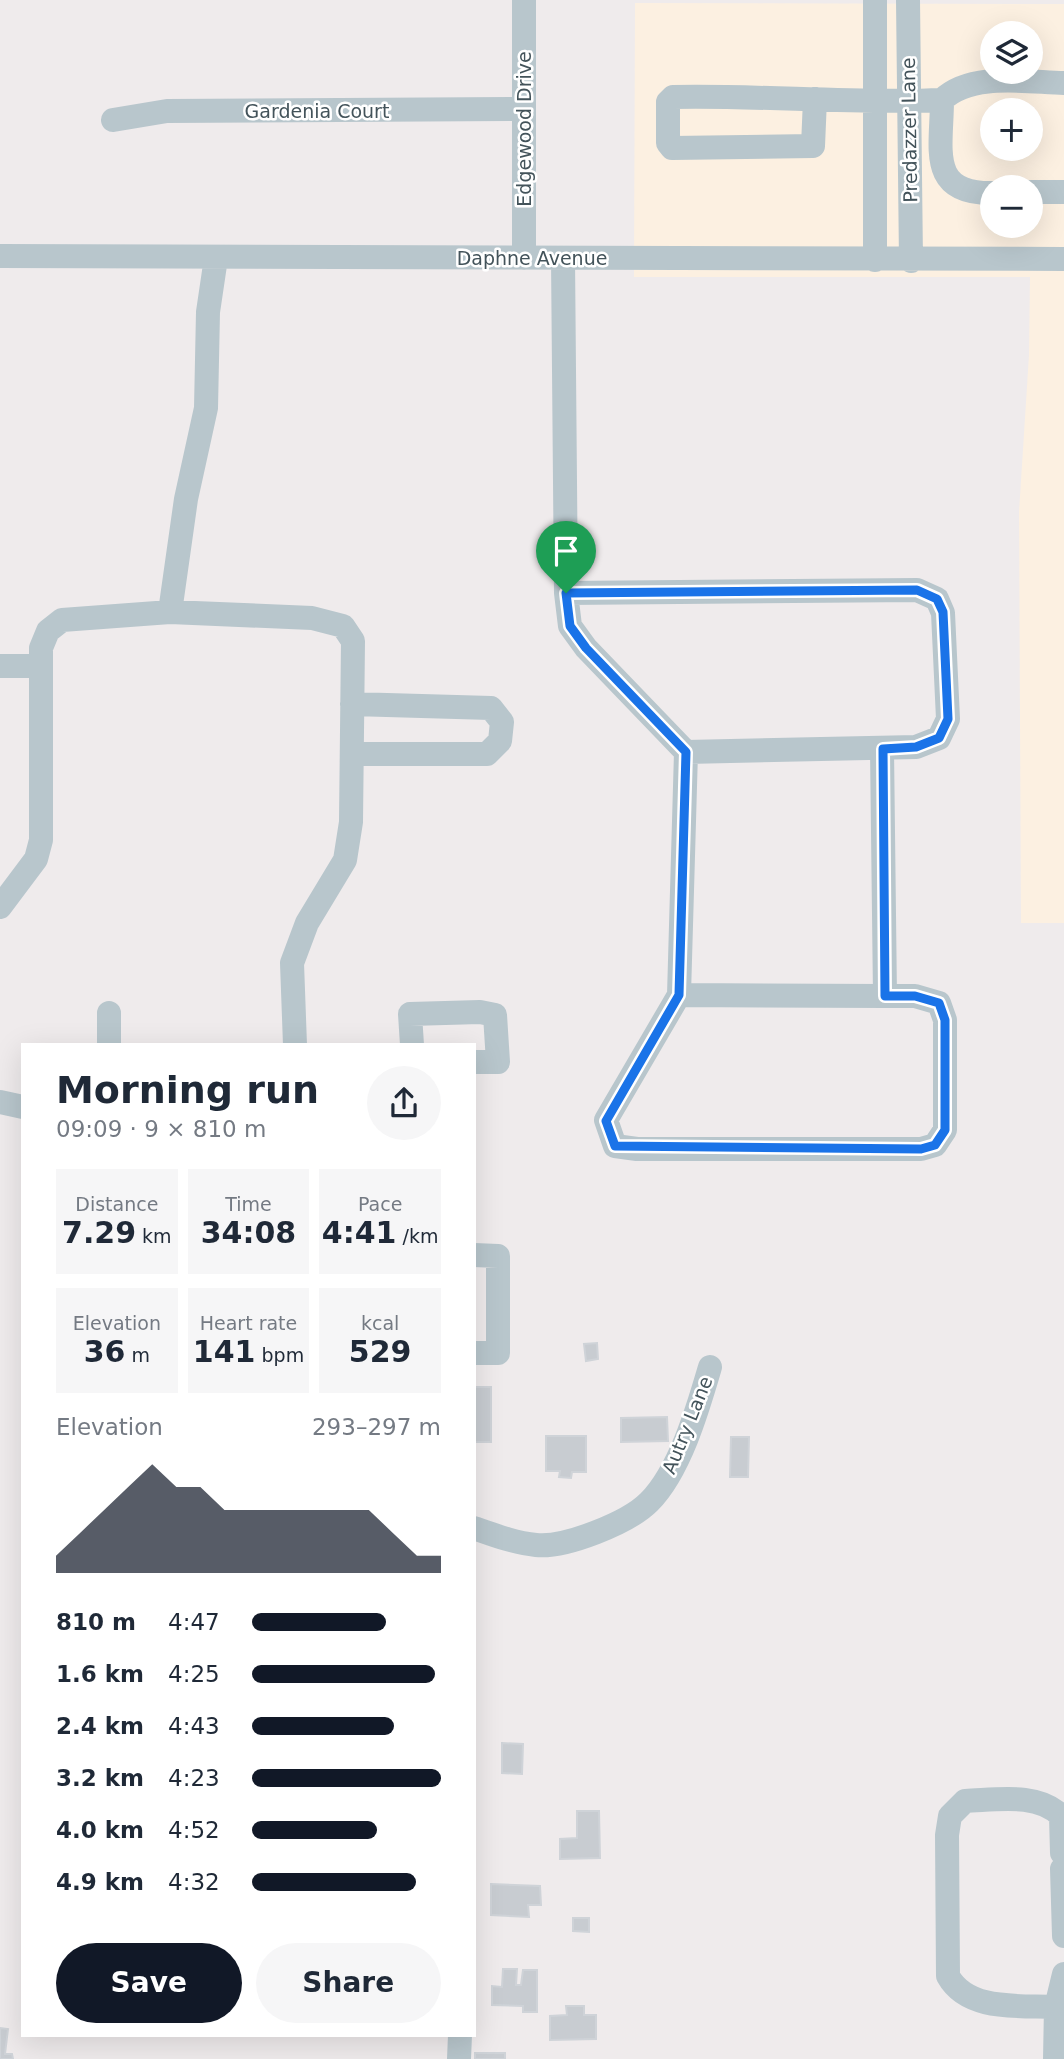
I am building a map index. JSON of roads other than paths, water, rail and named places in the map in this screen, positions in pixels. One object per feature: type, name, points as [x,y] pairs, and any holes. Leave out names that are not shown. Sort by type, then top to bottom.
[{"type":"street","name":"Edgewood Drive","points":[[524,0],[524,258]]},
{"type":"street","name":"Predazzer Lane","points":[[875,0],[875,260]]},
{"type":"street","name":"Predazzer Lane","points":[[908,0],[907,102],[911,261]]},
{"type":"street","points":[[815,99],[813,146],[672,148],[668,143],[668,102],[673,97],[815,99],[907,102],[942,100],[951,91],[990,81],[1064,83]]},
{"type":"street","points":[[942,100],[942,168],[953,184],[970,193],[980,193]]},
{"type":"street","name":"Gardenia Court","points":[[113,120],[167,111],[523,109]]},
{"type":"street","points":[[1043,192],[1064,192]]},
{"type":"street","name":"Daphne Avenue","points":[[0,256],[911,261],[1064,259]]},
{"type":"street","points":[[170,612],[186,499],[205,408],[208,312],[216,258]]},
{"type":"street","points":[[563,258],[566,593],[570,626],[586,648],[686,752],[679,995],[606,1121],[615,1146],[921,1149],[935,1145],[945,1130],[945,1020],[939,1003],[915,996],[679,995]]},
{"type":"street","points":[[566,593],[917,590],[937,599],[943,612],[948,719],[939,738],[916,747],[883,749],[686,752]]},
{"type":"street","points":[[0,907],[36,859],[41,840],[43,762],[40,666],[41,648],[48,631],[62,620],[170,612],[312,618],[343,626],[353,641],[351,822],[345,860],[307,923],[292,962],[295,1043]]},
{"type":"street","points":[[0,666],[40,666]]},
{"type":"street","points":[[352,704],[491,708],[502,722],[500,741],[487,754],[352,754]]},
{"type":"street","points":[[883,749],[885,996]]},
{"type":"street","points":[[412,1043],[411,1014],[480,1012],[495,1015],[498,1062],[476,1062]]},
{"type":"street","points":[[109,1013],[110,1043]]},
{"type":"street","points":[[0,1102],[21,1107]]},
{"type":"street","points":[[476,1255],[498,1256],[498,1353],[476,1353]]},
{"type":"street","name":"Autry Lane","points":[[476,1529],[521,1542],[555,1544],[619,1522],[648,1503],[670,1473],[710,1367]]},
{"type":"street","points":[[1056,2007],[970,1998],[955,1989],[948,1976],[947,1835],[950,1816],[965,1801],[1016,1799],[1050,1805],[1061,1816],[1064,1936]]},
{"type":"street","points":[[1055,2059],[1056,2007],[1064,1974]]},
{"type":"street","points":[[459,2059],[460,2037]]}]
